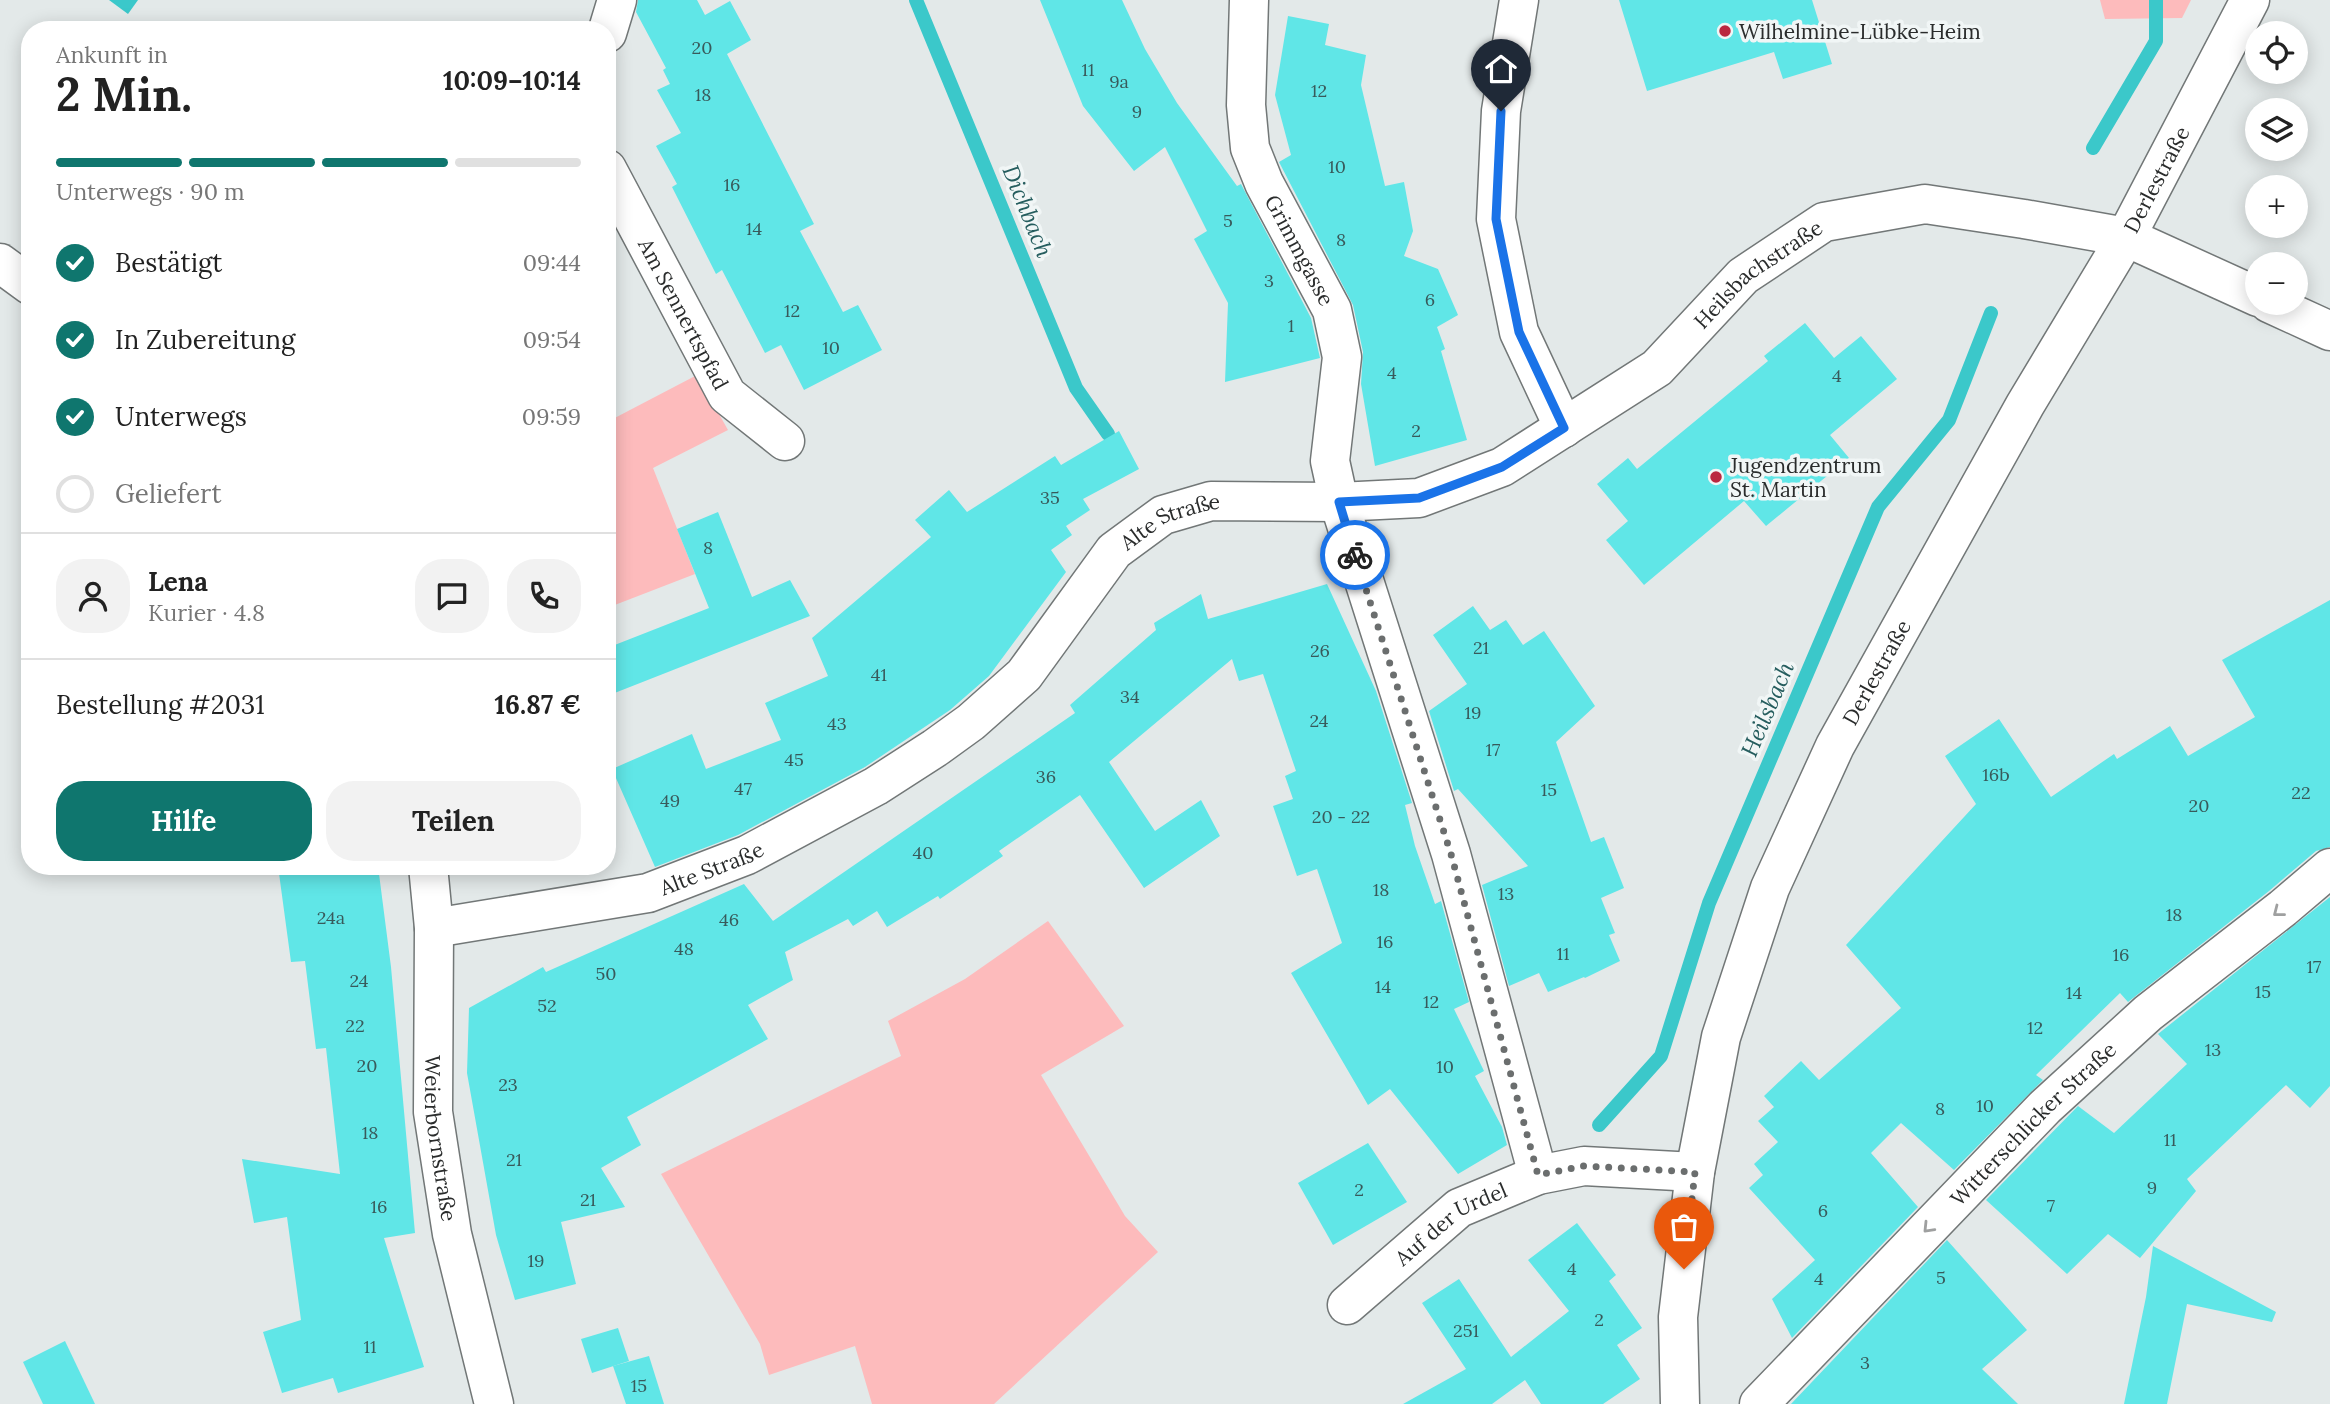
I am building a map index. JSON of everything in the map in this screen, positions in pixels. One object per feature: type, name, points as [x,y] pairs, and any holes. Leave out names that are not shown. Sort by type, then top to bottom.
[{"type":"street","points":[[611,21],[617,0]]},
{"type":"street","name":"Grimmgasse","points":[[1250,0],[1246,105],[1250,148],[1264,183],[1332,310],[1342,357],[1330,461],[1339,502]]},
{"type":"street","points":[[1519,0],[1501,111],[1496,219],[1519,332],[1564,428]]},
{"type":"street","name":"Derlestraße","points":[[1680,1404],[1678,1317],[1695,1172],[1721,1037],[1770,888],[1830,758],[2025,405],[2126,237],[2249,0]]},
{"type":"street","name":"Am Sennertspfad","points":[[616,186],[727,395],[785,441]]},
{"type":"street","name":"Heilsbachstraße","points":[[1339,502],[1419,498],[1502,467],[1657,368],[1743,276],[1824,222],[1925,204],[2126,237],[2245,291]]},
{"type":"street","points":[[0,263],[21,278]]},
{"type":"street","points":[[2295,315],[2330,331]]},
{"type":"street","name":"Alte Straße","points":[[434,928],[648,893],[747,855],[876,786],[971,722],[1024,675],[1114,551],[1163,515],[1211,501],[1339,502]]},
{"type":"street","points":[[1339,502],[1451,854],[1538,1175]]},
{"type":"street","name":"Witterschlicker Straße","points":[[1759,1404],[2045,1107],[2148,1013],[2330,868]]},
{"type":"street","name":"Weierbornstraße","points":[[429,875],[434,928],[433,1112],[452,1234],[494,1404]]},
{"type":"street","name":"Auf der Urdel","points":[[1347,1305],[1459,1208],[1538,1175],[1584,1166],[1695,1172]]},
{"type":"shaded area","points":[[2100,0],[2191,0],[2182,18],[2105,19]]},
{"type":"shaded area","points":[[697,375],[728,430],[653,468],[695,574],[616,605],[616,417]]},
{"type":"shaded area","points":[[1048,921],[1124,1026],[1041,1075],[1125,1216],[1158,1252],[994,1404],[872,1404],[855,1346],[769,1375],[760,1344],[661,1174],[901,1056],[888,1021],[965,979]]},
{"type":"water","points":[[109,0],[138,0],[128,14]]},
{"type":"building","points":[[638,0],[697,0],[705,15],[730,1],[751,40],[727,54],[814,224],[800,231],[843,312],[858,305],[882,350],[804,390],[781,345],[765,353],[722,270],[716,274],[672,187],[677,184],[656,146],[681,133],[657,90],[670,84],[663,70],[666,68],[636,12]]},
{"type":"building","points":[[1040,0],[1122,0],[1145,49],[1177,103],[1237,186],[1241,184],[1311,318],[1320,358],[1225,382],[1228,303],[1194,239],[1207,231],[1165,147],[1134,171],[1083,106]]},
{"type":"building","name":"Wilhelmine-Lübke-Heim","points":[[1619,0],[1812,0],[1832,64],[1783,79],[1774,52],[1647,91]]},
{"type":"building","points":[[1288,16],[1329,24],[1325,45],[1366,55],[1361,85],[1385,186],[1404,182],[1413,231],[1404,256],[1438,269],[1458,315],[1437,327],[1445,349],[1441,351],[1467,440],[1375,466],[1361,384],[1363,352],[1353,305],[1279,162],[1291,155],[1275,95]]},
{"type":"building","name":"Jugendzentrum St. Martin","points":[[1805,323],[1834,358],[1861,336],[1897,379],[1830,435],[1849,458],[1766,526],[1744,501],[1644,585],[1606,540],[1628,521],[1597,484],[1628,458],[1637,469],[1768,361],[1764,356]]},
{"type":"building","points":[[1119,431],[1139,469],[1083,499],[1090,510],[1066,526],[1072,535],[1051,550],[1066,572],[989,676],[950,710],[865,767],[738,835],[655,867],[616,778],[616,767],[692,734],[706,769],[781,740],[765,703],[828,676],[812,638],[931,537],[915,520],[949,490],[967,512],[1055,456],[1061,465]]},
{"type":"building","points":[[718,512],[752,597],[790,580],[810,616],[616,692],[616,644],[709,608],[677,529]]},
{"type":"building","points":[[1327,584],[1376,691],[1412,803],[1405,805],[1415,846],[1435,904],[1441,901],[1469,1002],[1454,1009],[1484,1071],[1475,1076],[1502,1127],[1507,1145],[1458,1174],[1390,1089],[1368,1105],[1291,973],[1342,943],[1317,869],[1297,876],[1273,806],[1293,799],[1285,776],[1296,771],[1263,674],[1239,681],[1232,659],[1109,762],[1155,831],[1201,800],[1220,836],[1144,888],[1080,795],[999,851],[1003,856],[940,899],[938,896],[887,927],[877,911],[853,926],[848,919],[785,952],[793,980],[748,1005],[768,1039],[627,1117],[641,1145],[601,1168],[625,1207],[561,1222],[576,1284],[515,1300],[496,1235],[467,1073],[469,1008],[543,967],[546,972],[744,884],[773,921],[1075,713],[1070,705],[1156,630],[1154,623],[1201,594],[1208,619]]},
{"type":"building","points":[[2330,600],[2330,847],[2316,851],[2128,1002],[2120,993],[2036,1075],[2043,1080],[1954,1170],[1901,1123],[1871,1153],[1918,1207],[1792,1338],[1772,1299],[1815,1260],[1749,1188],[1763,1175],[1754,1164],[1778,1142],[1758,1121],[1774,1107],[1764,1096],[1801,1061],[1819,1080],[1901,1008],[1846,945],[1976,804],[1945,756],[1999,719],[2051,797],[2114,754],[2117,759],[2170,726],[2188,756],[2255,717],[2222,660]]},
{"type":"building","points":[[1473,606],[1490,630],[1506,620],[1523,645],[1544,631],[1595,706],[1556,742],[1591,842],[1604,837],[1624,888],[1601,898],[1615,933],[1609,935],[1620,961],[1548,992],[1539,973],[1509,986],[1482,885],[1528,866],[1458,789],[1454,791],[1429,711],[1467,684],[1433,635]]},
{"type":"building","points":[[279,875],[379,875],[391,967],[415,1233],[384,1238],[424,1367],[338,1393],[333,1378],[282,1393],[263,1332],[301,1320],[287,1217],[254,1223],[242,1159],[340,1174],[326,1048],[316,1049],[305,961],[291,962]]},
{"type":"building","points":[[2330,897],[2330,1086],[2310,1108],[2286,1085],[2187,1179],[2196,1191],[2140,1258],[2108,1234],[2067,1274],[1986,1200],[2078,1106],[2114,1133],[2187,1064],[2158,1034]]},
{"type":"building","points":[[1368,1143],[1407,1202],[1333,1245],[1298,1183]]},
{"type":"building","points":[[1577,1223],[1616,1275],[1609,1281],[1642,1328],[1617,1345],[1640,1379],[1603,1404],[1541,1404],[1525,1380],[1492,1404],[1403,1404],[1466,1369],[1422,1303],[1459,1279],[1511,1357],[1569,1311],[1528,1260]]},
{"type":"building","points":[[1947,1240],[2027,1330],[1982,1369],[2018,1404],[1791,1404]]},
{"type":"building","points":[[2153,1246],[2276,1312],[2272,1322],[2187,1304],[2167,1404],[2124,1404],[2146,1297]]},
{"type":"building","points":[[618,1328],[629,1361],[592,1373],[581,1339]]},
{"type":"building","points":[[65,1341],[95,1404],[43,1404],[23,1362]]},
{"type":"building","points":[[649,1356],[664,1404],[626,1404],[613,1366]]},
{"type":"waterway","name":"Dichbach","points":[[916,0],[1076,388],[1108,434]]},
{"type":"waterway","name":"Heilsbach","points":[[2093,148],[2156,41],[2156,0]]},
{"type":"waterway","name":"Heilsbach","points":[[1599,1125],[1661,1056],[1709,903],[1878,507],[1949,420],[1991,313]]},
{"type":"way so far","points":[[1355,555],[1451,854],[1538,1175],[1584,1166],[1695,1172],[1684,1269]]},
{"type":"place","name":"Wilhelmine-Lübke-Heim","points":[[1725,31]]},
{"type":"place","name":"Jugendzentrum St. Martin","points":[[1716,477]]},
{"type":"route","points":[[1355,555],[1339,502],[1419,498],[1502,467],[1564,428],[1519,332],[1496,219],[1501,111]]}]
